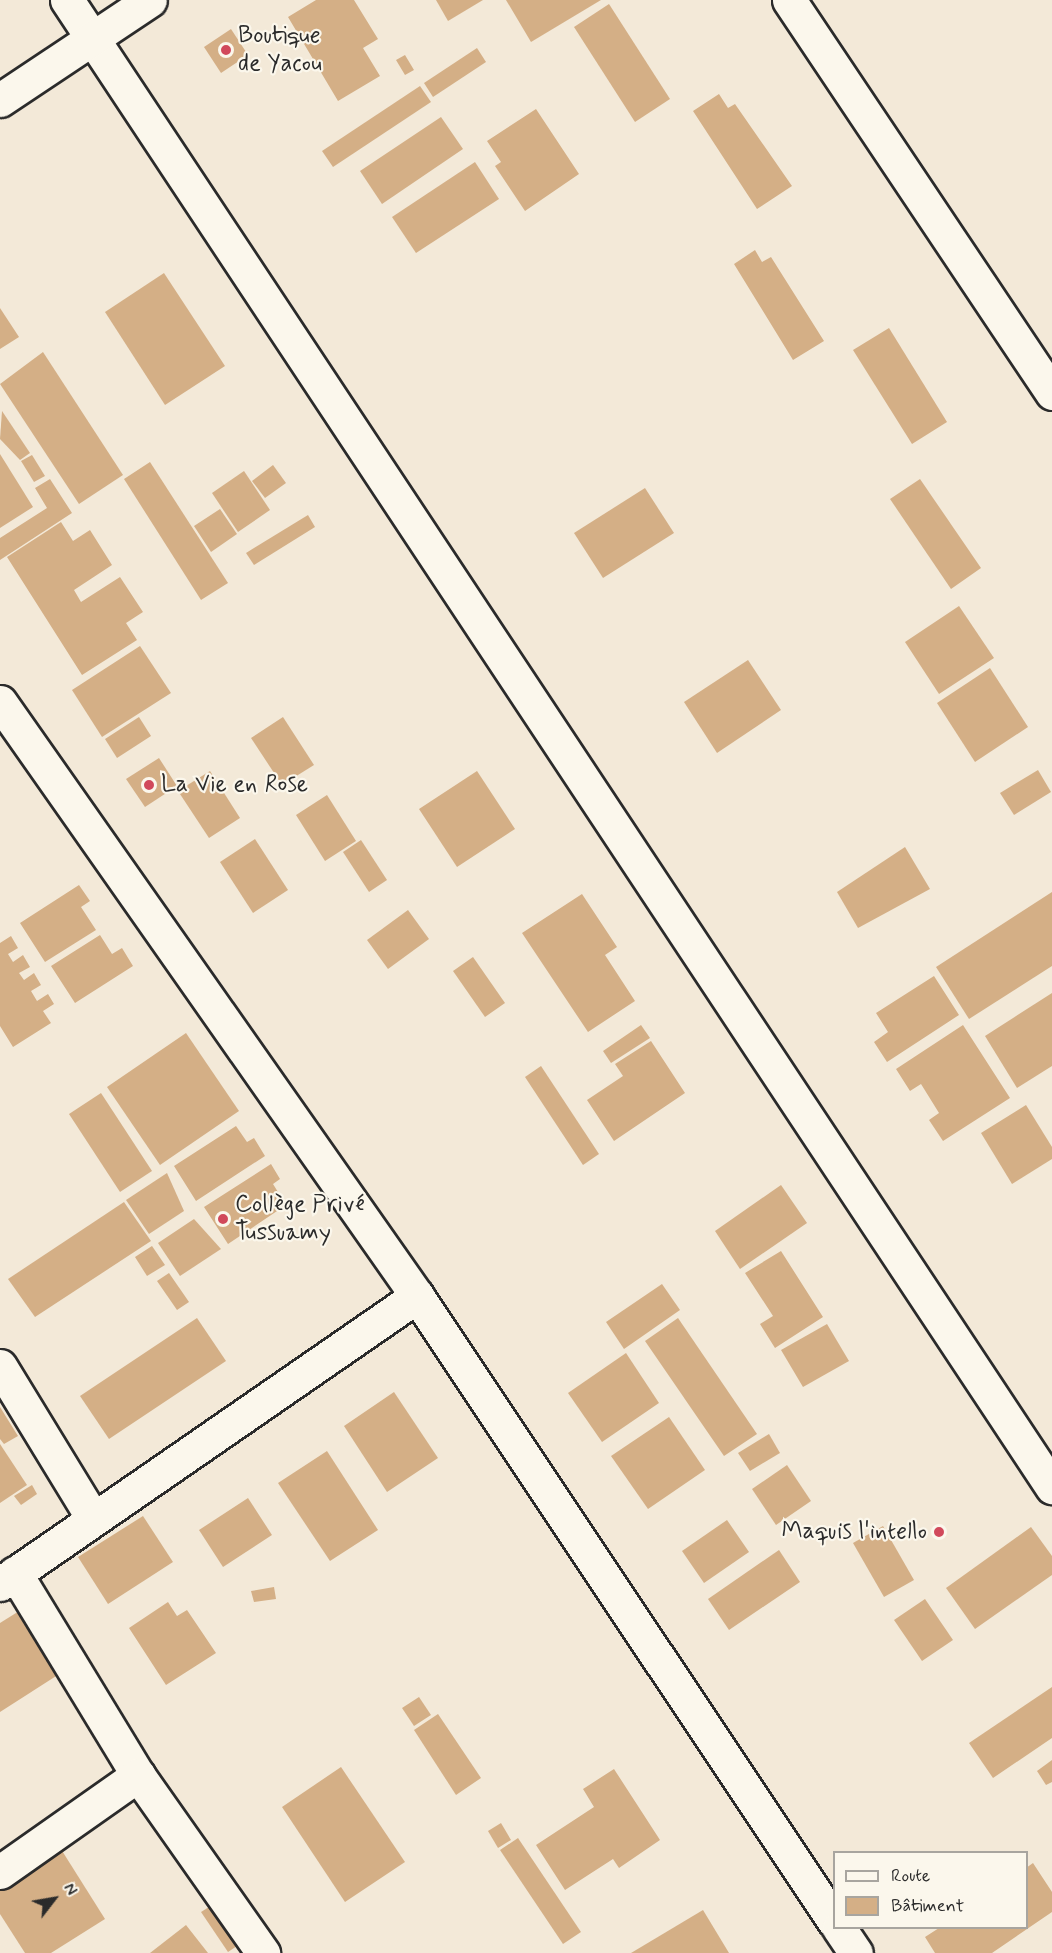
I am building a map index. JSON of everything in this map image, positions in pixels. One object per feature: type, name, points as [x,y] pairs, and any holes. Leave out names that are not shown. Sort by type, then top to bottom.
[{"type":"street","points":[[67,0],[1052,1487]]},
{"type":"street","points":[[0,100],[150,0]]},
{"type":"street","points":[[789,0],[1052,393]]},
{"type":"street","points":[[0,702],[417,1296],[833,1920]]},
{"type":"street","points":[[263,1953],[138,1775],[7,1579],[92,1517],[417,1296]]},
{"type":"street","points":[[0,1366],[92,1517]]},
{"type":"street","points":[[0,1872],[138,1775]]},
{"type":"street","points":[[840,1929],[856,1953]]},
{"type":"building","points":[[316,0],[354,0],[378,39],[363,48],[380,76],[338,101],[288,17]]},
{"type":"building","points":[[436,0],[483,0],[448,21]]},
{"type":"building","points":[[506,0],[601,0],[531,42]]},
{"type":"building","points":[[609,4],[670,99],[635,122],[574,27]]},
{"type":"building","points":[[231,29],[248,55],[221,73],[204,47]]},
{"type":"building","points":[[477,48],[486,62],[433,97],[424,83]]},
{"type":"building","points":[[405,55],[414,70],[405,75],[396,60]]},
{"type":"building","points":[[420,86],[431,102],[333,167],[322,151]]},
{"type":"building","points":[[719,94],[728,108],[735,104],[792,186],[757,209],[693,111]]},
{"type":"building","points":[[536,109],[579,174],[525,211],[495,166],[501,162],[487,141]]},
{"type":"building","points":[[441,117],[463,149],[382,204],[360,171]]},
{"type":"building","points":[[475,162],[499,199],[416,253],[392,217]]},
{"type":"building","points":[[755,250],[762,262],[771,257],[824,341],[793,360],[734,264]]},
{"type":"building","points":[[164,273],[225,366],[165,405],[105,312]]},
{"type":"building","points":[[0,308],[19,337],[0,349]]},
{"type":"building","points":[[889,328],[947,422],[912,444],[853,350]]},
{"type":"building","points":[[43,352],[123,475],[79,504],[0,384]]},
{"type":"building","points":[[2,411],[30,453],[20,460],[0,439]]},
{"type":"building","points":[[0,454],[33,507],[0,528]]},
{"type":"building","points":[[32,455],[45,476],[34,482],[21,461]]},
{"type":"building","points":[[150,462],[228,583],[201,600],[124,479]]},
{"type":"building","points":[[273,465],[286,483],[265,498],[252,481]]},
{"type":"building","points":[[244,471],[270,510],[238,532],[212,493]]},
{"type":"building","points":[[50,479],[72,513],[0,560],[0,538],[47,508],[35,488]]},
{"type":"building","points":[[920,479],[981,568],[951,589],[890,499]]},
{"type":"building","points":[[645,488],[674,533],[603,578],[574,533]]},
{"type":"building","points":[[220,509],[237,534],[211,552],[194,526]]},
{"type":"building","points":[[308,515],[315,527],[254,565],[246,553]]},
{"type":"building","points":[[61,522],[73,541],[90,530],[112,565],[74,590],[81,602],[120,577],[143,612],[126,623],[137,640],[82,675],[7,557]]},
{"type":"building","points":[[959,606],[994,658],[939,694],[905,642]]},
{"type":"building","points":[[140,646],[171,693],[102,737],[72,690]]},
{"type":"building","points":[[748,660],[781,710],[717,753],[684,702]]},
{"type":"building","points":[[990,668],[1028,727],[975,762],[937,703]]},
{"type":"building","points":[[139,717],[151,736],[117,758],[105,739]]},
{"type":"building","points":[[283,717],[314,765],[282,785],[251,738]]},
{"type":"building","points":[[159,758],[177,786],[145,807],[126,779]]},
{"type":"building","points":[[1038,770],[1051,792],[1014,815],[1000,793]]},
{"type":"building","points":[[210,771],[240,818],[209,838],[178,791]]},
{"type":"building","points":[[477,771],[515,829],[457,867],[419,809]]},
{"type":"building","points":[[327,795],[356,841],[325,861],[296,815]]},
{"type":"building","points":[[255,839],[288,890],[253,913],[220,862]]},
{"type":"building","points":[[361,840],[387,880],[369,892],[343,852]]},
{"type":"building","points":[[905,847],[930,889],[858,928],[837,892]]},
{"type":"building","points":[[79,885],[90,901],[81,907],[96,930],[45,962],[20,923]]},
{"type":"building","points":[[1052,892],[1052,966],[969,1019],[936,967]]},
{"type":"building","points":[[582,894],[617,947],[605,955],[635,1001],[588,1032],[522,933]]},
{"type":"building","points":[[408,910],[429,939],[388,969],[367,940]]},
{"type":"building","points":[[100,935],[112,954],[122,948],[133,966],[75,1003],[51,966]]},
{"type":"building","points":[[11,936],[18,948],[8,954],[13,962],[23,955],[30,967],[19,973],[24,980],[34,973],[41,985],[31,991],[37,1001],[48,994],[54,1004],[43,1011],[51,1023],[13,1047],[0,1026],[0,943]]},
{"type":"building","points":[[473,957],[505,1003],[485,1017],[453,971]]},
{"type":"building","points":[[934,976],[959,1015],[887,1062],[874,1042],[888,1032],[876,1013]]},
{"type":"building","points":[[1052,993],[1052,1066],[1017,1088],[985,1036]]},
{"type":"building","points":[[641,1025],[650,1038],[611,1063],[603,1051]]},
{"type":"building","points":[[963,1025],[1010,1098],[943,1141],[929,1120],[939,1113],[921,1084],[910,1091],[896,1069]]},
{"type":"building","points":[[186,1033],[239,1111],[160,1165],[107,1087]]},
{"type":"building","points":[[651,1041],[685,1093],[614,1141],[587,1100],[623,1076],[615,1064]]},
{"type":"building","points":[[541,1066],[599,1154],[583,1165],[525,1077]]},
{"type":"building","points":[[101,1093],[152,1171],[120,1192],[69,1114]]},
{"type":"building","points":[[1026,1105],[1052,1147],[1052,1159],[1012,1184],[981,1133]]},
{"type":"building","points":[[236,1126],[247,1142],[254,1138],[265,1156],[196,1201],[174,1166]]},
{"type":"building","points":[[271,1164],[280,1179],[273,1184],[286,1205],[228,1244],[204,1207]]},
{"type":"building","points":[[167,1173],[184,1211],[149,1234],[126,1200]]},
{"type":"building","points":[[781,1185],[807,1223],[740,1269],[715,1231]]},
{"type":"building","points":[[124,1202],[151,1241],[35,1317],[8,1279]]},
{"type":"building","points":[[194,1219],[221,1249],[180,1276],[158,1243]]},
{"type":"building","points":[[152,1246],[165,1265],[147,1276],[135,1257]]},
{"type":"building","points":[[781,1251],[823,1317],[775,1348],[760,1324],[773,1316],[745,1273]]},
{"type":"building","points":[[169,1273],[189,1302],[177,1310],[157,1281]]},
{"type":"building","points":[[662,1284],[680,1310],[624,1349],[606,1322]]},
{"type":"building","points":[[197,1318],[226,1361],[109,1439],[80,1396]]},
{"type":"building","points":[[678,1318],[757,1434],[724,1456],[645,1341]]},
{"type":"building","points":[[827,1324],[849,1361],[803,1387],[781,1350]]},
{"type":"building","points":[[626,1353],[659,1403],[602,1442],[568,1393]]},
{"type":"building","points":[[394,1392],[438,1458],[387,1492],[344,1426]]},
{"type":"building","points":[[0,1407],[18,1436],[4,1444],[0,1439]]},
{"type":"building","points":[[669,1417],[705,1470],[648,1509],[611,1456]]},
{"type":"building","points":[[769,1434],[780,1453],[750,1471],[738,1453]]},
{"type":"building","points":[[0,1444],[27,1485],[0,1503]]},
{"type":"building","points":[[327,1451],[378,1530],[330,1561],[278,1483]]},
{"type":"building","points":[[787,1465],[811,1501],[776,1525],[752,1489]]},
{"type":"building","points":[[32,1485],[37,1494],[21,1505],[14,1496]]},
{"type":"building","points":[[248,1498],[272,1535],[223,1567],[199,1530]]},
{"type":"building","points":[[143,1516],[173,1562],[108,1604],[78,1557]]},
{"type":"building","points":[[727,1520],[749,1552],[704,1583],[682,1551]]},
{"type":"building","points":[[883,1526],[914,1580],[884,1597],[853,1543]]},
{"type":"building","points":[[1031,1527],[1052,1556],[1052,1575],[975,1629],[946,1588]]},
{"type":"building","points":[[779,1550],[800,1582],[729,1630],[708,1599]]},
{"type":"building","points":[[274,1587],[276,1599],[254,1602],[251,1591]]},
{"type":"building","points":[[925,1599],[953,1640],[922,1661],[894,1620]]},
{"type":"building","points":[[168,1602],[177,1616],[187,1610],[216,1653],[166,1685],[129,1628]]},
{"type":"building","points":[[24,1608],[64,1671],[0,1712],[0,1623]]},
{"type":"building","points":[[1052,1687],[1052,1738],[993,1778],[969,1743]]},
{"type":"building","points":[[419,1697],[431,1715],[414,1726],[402,1708]]},
{"type":"building","points":[[438,1714],[481,1778],[456,1795],[414,1730]]},
{"type":"building","points":[[1052,1760],[1052,1782],[1046,1785],[1037,1771]]},
{"type":"building","points":[[341,1767],[405,1862],[345,1902],[282,1807]]},
{"type":"building","points":[[614,1769],[660,1840],[619,1868],[613,1859],[565,1890],[536,1845],[594,1807],[583,1789]]},
{"type":"building","points":[[501,1823],[511,1840],[498,1848],[488,1831]]},
{"type":"building","points":[[518,1838],[581,1932],[563,1944],[500,1850]]},
{"type":"building","points":[[59,1846],[105,1919],[51,1953],[25,1953],[0,1914],[0,1884]]},
{"type":"building","points":[[1033,1863],[1052,1892],[1052,1912],[1028,1928],[1028,1867]]},
{"type":"building","points":[[217,1902],[243,1942],[228,1952],[201,1912]]},
{"type":"building","points":[[703,1910],[729,1953],[631,1953]]},
{"type":"building","points":[[186,1925],[208,1953],[150,1953]]},
{"type":"building","points":[[937,1929],[1027,1929],[992,1953],[935,1953],[925,1937]]},
{"type":"place","name":"Boutique de Yacou","points":[[226,50]]},
{"type":"place","name":"La Vie en Rose","points":[[149,785]]},
{"type":"place","name":"Collège Privé Tussuamy","points":[[223,1219]]},
{"type":"place","name":"Maquis l'intello","points":[[939,1532]]}]
